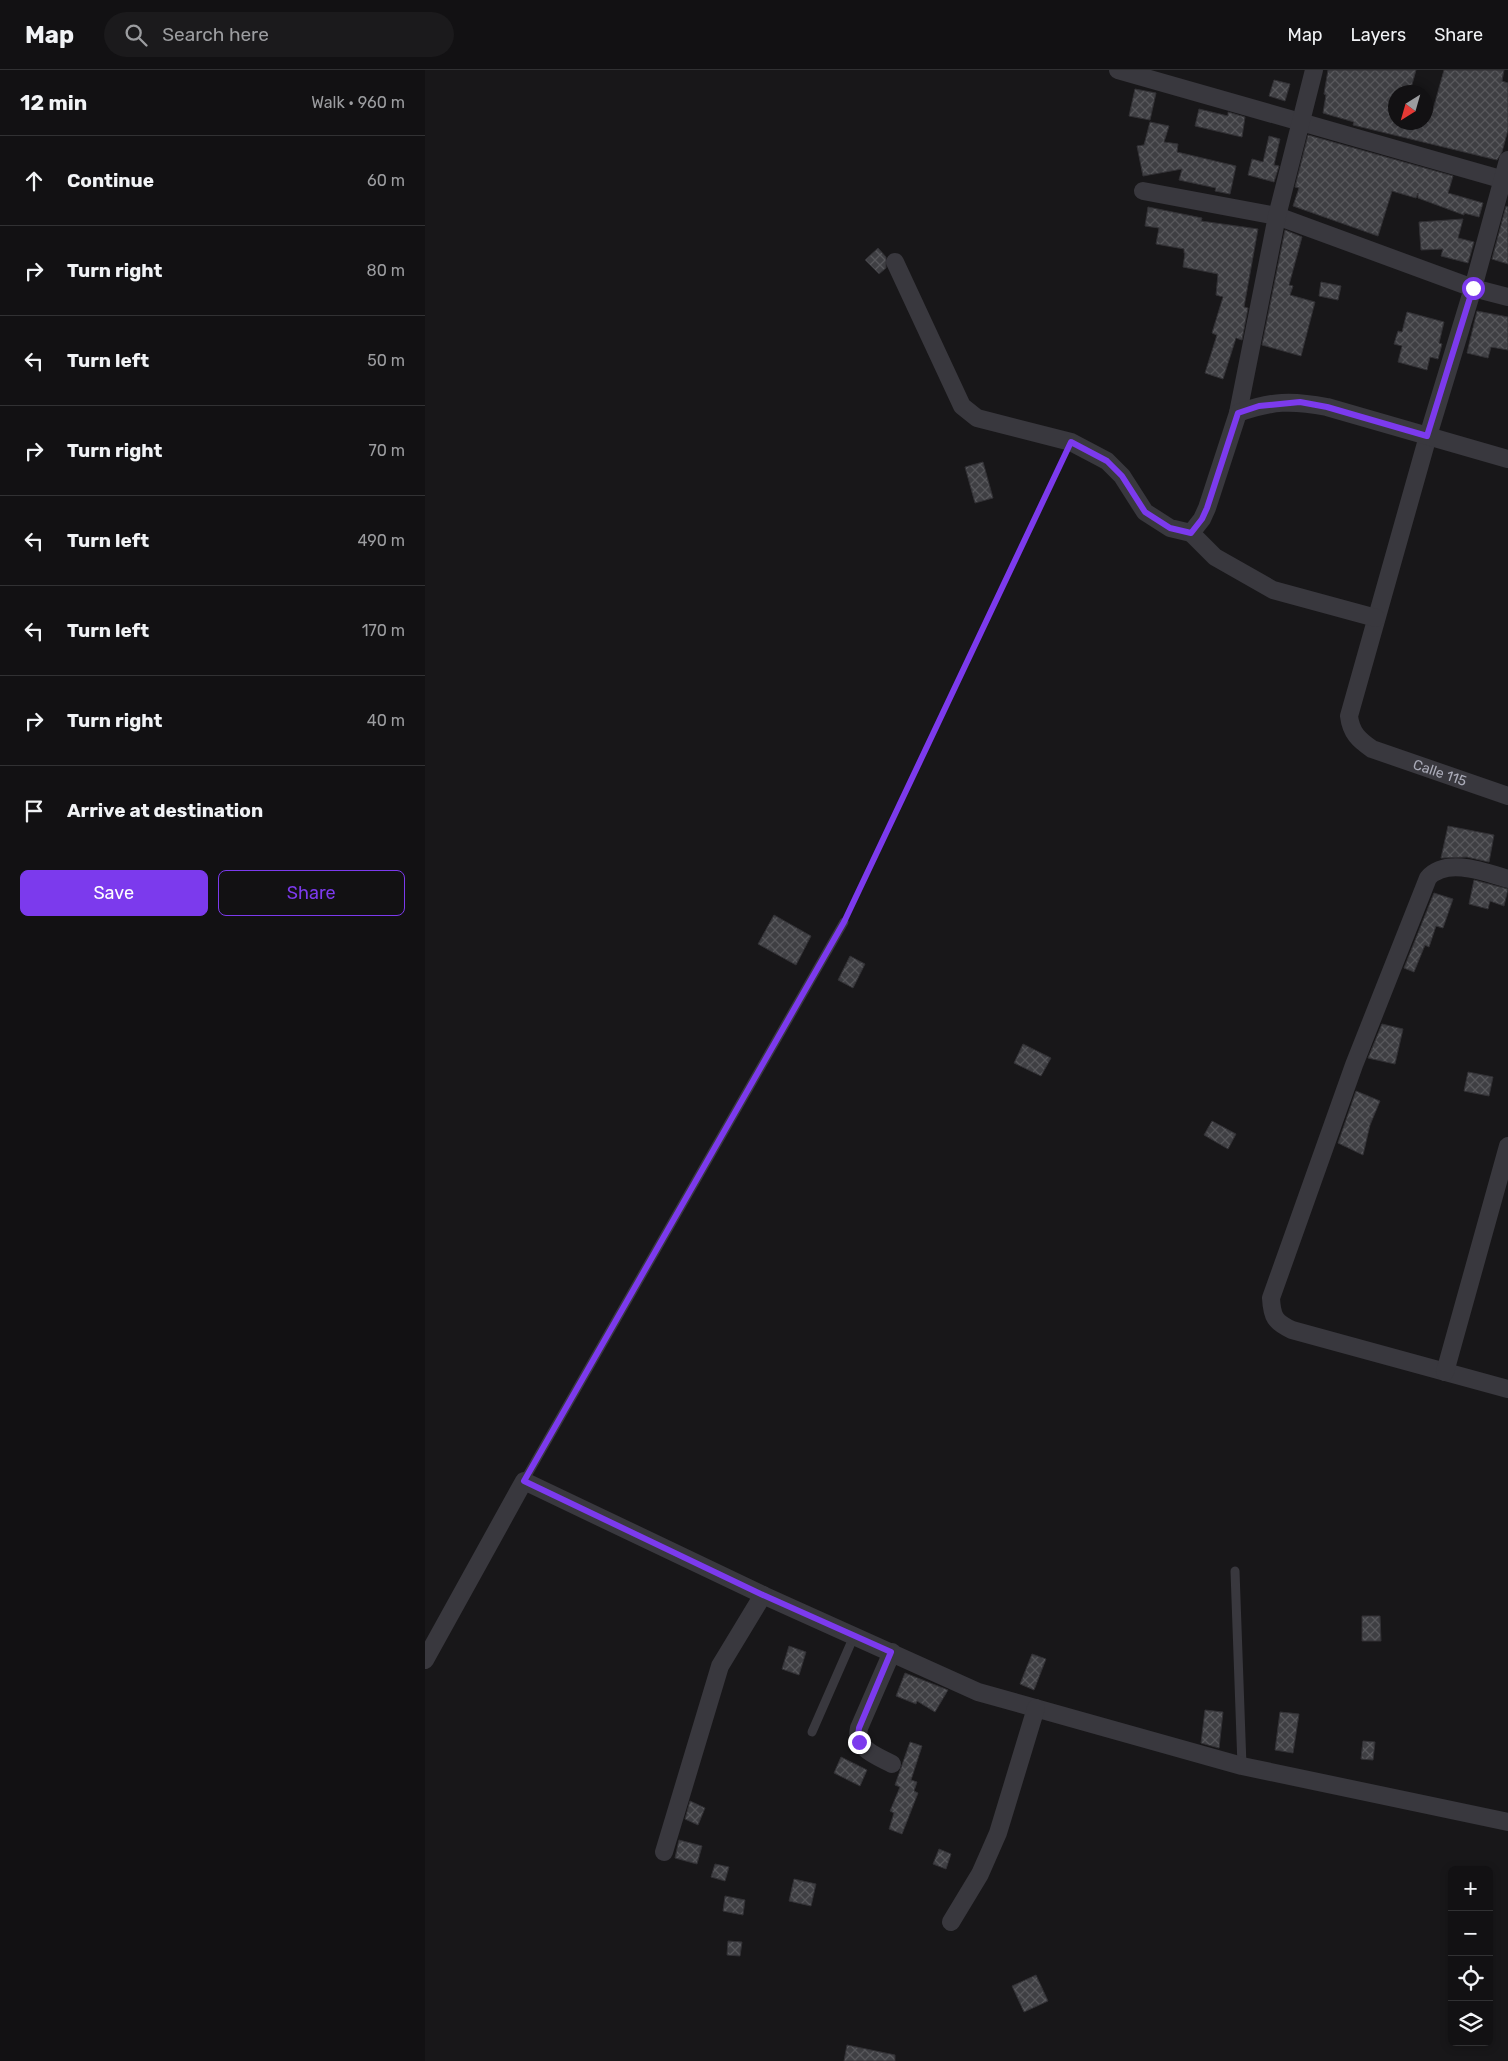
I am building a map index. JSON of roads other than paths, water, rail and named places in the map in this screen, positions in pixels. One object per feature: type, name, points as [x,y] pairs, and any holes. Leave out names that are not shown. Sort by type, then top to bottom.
[{"type":"street","points":[[1118,70],[1505,180]]},
{"type":"street","points":[[1191,533],[1202,519],[1207,508],[1238,413],[1277,216],[1314,70]]},
{"type":"street","points":[[895,262],[962,406],[977,418],[1071,442],[1107,461],[1122,476],[1145,512],[1170,528],[1191,533],[1215,557],[1273,590],[1376,618],[1427,436],[1505,180],[1508,160]]},
{"type":"street","points":[[1143,191],[1277,216],[1473,288],[1508,297]]},
{"type":"street","points":[[1238,413],[1265,404],[1300,402],[1327,407],[1508,459]]},
{"type":"street","name":"Calle 115","points":[[1376,618],[1349,716],[1350,726],[1356,737],[1372,749],[1508,796]]},
{"type":"street","points":[[1508,879],[1456,867],[1434,871],[1428,878],[1354,1065],[1271,1298],[1272,1313],[1281,1324],[1292,1330],[1508,1389]]},
{"type":"street","points":[[1445,1372],[1508,1146]]},
{"type":"street","points":[[425,1660],[524,1481],[763,1595],[978,1692],[1242,1766],[1508,1822]]},
{"type":"street","points":[[664,1852],[720,1666],[763,1595]]},
{"type":"street","points":[[891,1652],[859,1728],[858,1736],[863,1747],[892,1764]]},
{"type":"street","points":[[951,1922],[980,1874],[998,1833],[1036,1708]]},
{"type":"lane","points":[[524,1481],[844,922]]},
{"type":"lane","points":[[1235,1571],[1242,1766]]},
{"type":"lane","points":[[812,1732],[854,1636]]}]
